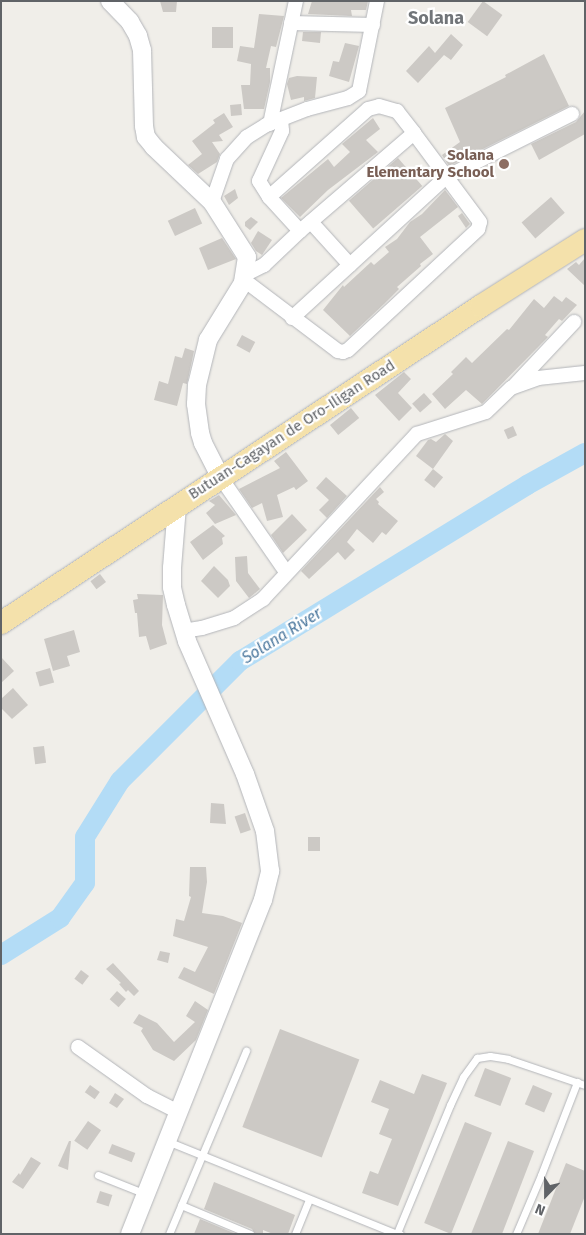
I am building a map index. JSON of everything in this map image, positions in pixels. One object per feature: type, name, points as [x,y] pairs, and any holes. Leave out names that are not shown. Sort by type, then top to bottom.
[{"type":"highway","name":"Butuan-Cagayan de Oro-Iligan Road","points":[[1,623],[585,240]]},
{"type":"street","points":[[110,1],[130,22],[138,36],[142,50],[146,137],[154,147],[212,202],[246,251],[245,277],[208,340],[197,385],[196,404],[203,443],[221,478],[286,572]]},
{"type":"street","points":[[296,1],[275,122],[282,131],[259,178],[260,185],[269,197],[300,231]]},
{"type":"street","points":[[212,202],[227,159],[247,137],[275,122],[307,109],[348,98],[359,90],[377,1]]},
{"type":"street","points":[[291,23],[373,25]]},
{"type":"street","points":[[245,277],[292,318],[338,351],[348,350],[480,226],[480,222],[397,111],[379,106],[368,109],[269,197]]},
{"type":"street","points":[[292,318],[446,177],[572,114]]},
{"type":"street","points":[[245,277],[264,266],[310,222],[414,133]]},
{"type":"street","points":[[310,222],[350,265]]},
{"type":"street","points":[[185,636],[234,618],[263,599],[286,572],[417,434],[486,412],[512,388],[574,322]]},
{"type":"street","points":[[512,388],[538,378],[585,373]]},
{"type":"street","points":[[130,1234],[263,900],[270,871],[265,831],[245,774],[185,636],[172,587],[173,544],[178,506]]},
{"type":"street","points":[[78,1047],[147,1096],[178,1112]]},
{"type":"lane","points":[[170,1234],[246,1051]]},
{"type":"lane","points":[[167,1141],[309,1200],[398,1233],[450,1105],[463,1077],[477,1058],[490,1056],[508,1059],[585,1084]]},
{"type":"lane","points":[[516,1234],[577,1082]]},
{"type":"lane","points":[[98,1176],[146,1194]]},
{"type":"lane","points":[[295,1234],[309,1200]]},
{"type":"lane","points":[[181,1205],[250,1234]]},
{"type":"building","points":[[160,1],[177,1],[176,12],[163,12]]},
{"type":"building","points":[[312,1],[368,1],[366,10],[351,10],[352,16],[308,14]]},
{"type":"building","points":[[483,1],[502,15],[487,36],[468,22]]},
{"type":"building","points":[[259,14],[284,16],[276,47],[271,46],[266,68],[270,68],[270,82],[264,109],[244,109],[241,85],[250,85],[251,64],[237,61],[240,46],[254,48]]},
{"type":"building","points":[[212,27],[233,27],[233,48],[212,48]]},
{"type":"building","points":[[303,32],[321,32],[320,43],[302,41]]},
{"type":"building","points":[[451,34],[463,45],[451,60],[444,55],[418,83],[406,71],[429,46],[435,53]]},
{"type":"building","points":[[345,43],[359,46],[349,82],[329,76],[333,61],[339,62]]},
{"type":"building","points":[[544,54],[569,106],[449,166],[442,155],[460,142],[445,108],[506,77],[505,75]]},
{"type":"building","points":[[297,76],[317,77],[315,98],[304,101],[304,97],[291,100],[287,84],[289,78]]},
{"type":"building","points":[[241,104],[242,115],[231,116],[230,105]]},
{"type":"building","points":[[585,111],[585,134],[539,160],[531,144],[576,122]]},
{"type":"building","points":[[224,113],[233,127],[219,135],[223,141],[212,142],[220,154],[217,162],[198,174],[188,165],[202,154],[192,141],[215,123],[213,120]]},
{"type":"building","points":[[373,118],[380,129],[366,140],[378,152],[328,190],[300,217],[281,198],[328,159],[334,167],[350,152],[342,144]]},
{"type":"building","points":[[398,158],[422,186],[373,229],[349,201]]},
{"type":"building","points":[[235,189],[238,198],[229,205],[224,196]]},
{"type":"building","points":[[445,190],[458,207],[420,237],[433,254],[420,264],[421,266],[397,287],[399,289],[350,336],[323,310],[343,285],[344,287],[371,262],[374,265],[389,252],[385,247],[397,239],[410,222],[422,214]]},
{"type":"building","points":[[551,197],[565,213],[535,238],[522,223]]},
{"type":"building","points":[[195,208],[202,223],[175,236],[168,221]]},
{"type":"building","points":[[462,213],[470,224],[466,228],[458,216]]},
{"type":"building","points":[[251,217],[258,222],[250,230],[245,226],[245,222]]},
{"type":"building","points":[[258,231],[272,240],[262,255],[256,251],[251,243]]},
{"type":"building","points":[[222,238],[236,259],[208,270],[199,248]]},
{"type":"building","points":[[585,258],[585,286],[567,269],[576,262],[579,265]]},
{"type":"building","points":[[554,296],[562,302],[566,297],[577,305],[562,321],[559,319],[545,335],[548,337],[482,404],[466,390],[445,409],[432,394],[453,374],[451,372],[466,357],[472,363],[507,329],[509,330],[534,299],[544,308]]},
{"type":"building","points":[[242,335],[255,342],[250,353],[236,346]]},
{"type":"building","points":[[185,348],[194,351],[187,384],[183,383],[177,406],[154,400],[159,381],[168,384],[175,356],[182,358]]},
{"type":"building","points":[[404,372],[411,379],[398,393],[412,408],[399,421],[375,395]]},
{"type":"building","points":[[424,393],[432,402],[420,413],[412,404]]},
{"type":"building","points":[[351,408],[359,418],[338,435],[330,425]]},
{"type":"building","points":[[513,426],[517,435],[508,439],[504,430]]},
{"type":"building","points":[[445,434],[453,441],[433,469],[416,456],[428,440],[431,439],[436,442]]},
{"type":"building","points":[[286,452],[308,481],[296,490],[294,487],[277,495],[283,517],[267,521],[262,503],[252,508],[239,489],[280,468],[274,461]]},
{"type":"building","points":[[433,469],[443,477],[434,488],[424,480]]},
{"type":"building","points":[[326,477],[347,496],[327,518],[319,510],[329,500],[316,488]]},
{"type":"building","points":[[380,487],[384,492],[376,499],[379,502],[378,504],[398,521],[386,535],[382,532],[373,543],[357,529],[347,542],[355,550],[345,560],[338,552],[309,579],[301,571]]},
{"type":"building","points":[[219,495],[236,515],[215,524],[206,513],[215,505],[209,501]]},
{"type":"building","points":[[292,514],[307,530],[283,553],[271,535]]},
{"type":"building","points":[[213,525],[225,536],[222,538],[223,544],[203,560],[190,542]]},
{"type":"building","points":[[247,556],[248,573],[260,589],[249,598],[236,581],[235,557]]},
{"type":"building","points":[[214,566],[228,580],[230,586],[218,598],[201,581]]},
{"type":"building","points":[[100,574],[106,582],[96,589],[90,581]]},
{"type":"building","points":[[137,594],[163,595],[162,625],[167,644],[150,650],[146,636],[139,637],[137,613],[135,613],[133,600],[138,599]]},
{"type":"building","points":[[74,630],[80,652],[67,656],[70,666],[53,671],[44,639]]},
{"type":"building","points":[[1,657],[14,671],[1,683]]},
{"type":"building","points":[[50,668],[54,682],[40,687],[36,672]]},
{"type":"building","points":[[13,688],[28,705],[12,719],[1,708],[1,699]]},
{"type":"building","points":[[44,746],[46,763],[35,764],[33,747]]},
{"type":"building","points":[[211,803],[224,804],[226,824],[210,823]]},
{"type":"building","points":[[245,813],[251,830],[240,834],[235,817]]},
{"type":"building","points":[[308,837],[320,837],[320,851],[308,851]]},
{"type":"building","points":[[190,867],[206,867],[207,882],[202,913],[223,916],[242,923],[214,994],[178,978],[184,967],[195,972],[208,947],[173,936],[176,919],[184,921],[191,897],[189,896]]},
{"type":"building","points":[[160,951],[170,953],[168,963],[157,960]]},
{"type":"building","points":[[113,963],[139,991],[134,996],[128,990],[126,992],[119,984],[121,983],[106,969]]},
{"type":"building","points":[[81,970],[89,976],[82,985],[74,979]]},
{"type":"building","points":[[117,991],[126,999],[119,1007],[110,999]]},
{"type":"building","points":[[195,1001],[208,1010],[196,1040],[174,1061],[153,1050],[141,1031],[143,1028],[133,1023],[139,1014],[157,1023],[174,1042],[195,1022],[186,1016]]},
{"type":"building","points":[[280,1029],[359,1059],[322,1157],[242,1127]]},
{"type":"building","points":[[485,1068],[511,1078],[500,1106],[474,1096]]},
{"type":"building","points":[[422,1074],[447,1083],[398,1206],[362,1193],[370,1171],[378,1174],[392,1139],[379,1134],[389,1109],[371,1102],[380,1080],[414,1094]]},
{"type":"building","points":[[90,1085],[100,1092],[95,1099],[85,1092]]},
{"type":"building","points":[[533,1085],[552,1093],[544,1113],[525,1104]]},
{"type":"building","points":[[115,1093],[124,1099],[117,1108],[109,1103]]},
{"type":"building","points":[[88,1121],[101,1130],[87,1150],[74,1141]]},
{"type":"building","points":[[465,1122],[492,1133],[451,1234],[424,1223]]},
{"type":"building","points":[[69,1141],[71,1141],[68,1170],[58,1166]]},
{"type":"building","points":[[508,1141],[534,1151],[502,1234],[471,1234]]},
{"type":"building","points":[[112,1144],[135,1153],[132,1162],[108,1153]]},
{"type":"building","points":[[31,1157],[41,1163],[23,1189],[12,1182],[19,1173],[20,1175]]},
{"type":"building","points":[[566,1163],[585,1171],[585,1196],[570,1234],[538,1234]]},
{"type":"building","points":[[214,1182],[295,1215],[288,1234],[273,1234],[263,1230],[263,1234],[255,1234],[252,1229],[204,1209]]},
{"type":"building","points":[[100,1191],[112,1195],[109,1206],[96,1202]]},
{"type":"building","points":[[200,1219],[236,1234],[194,1234]]},
{"type":"waterway","name":"Solana River","points":[[1,955],[60,918],[85,883],[85,837],[120,781],[240,661],[527,485],[585,453]]},
{"type":"place","name":"Solana Elementary School","points":[[504,164]]},
{"type":"district","name":"Solana","points":[[436,18]]}]
